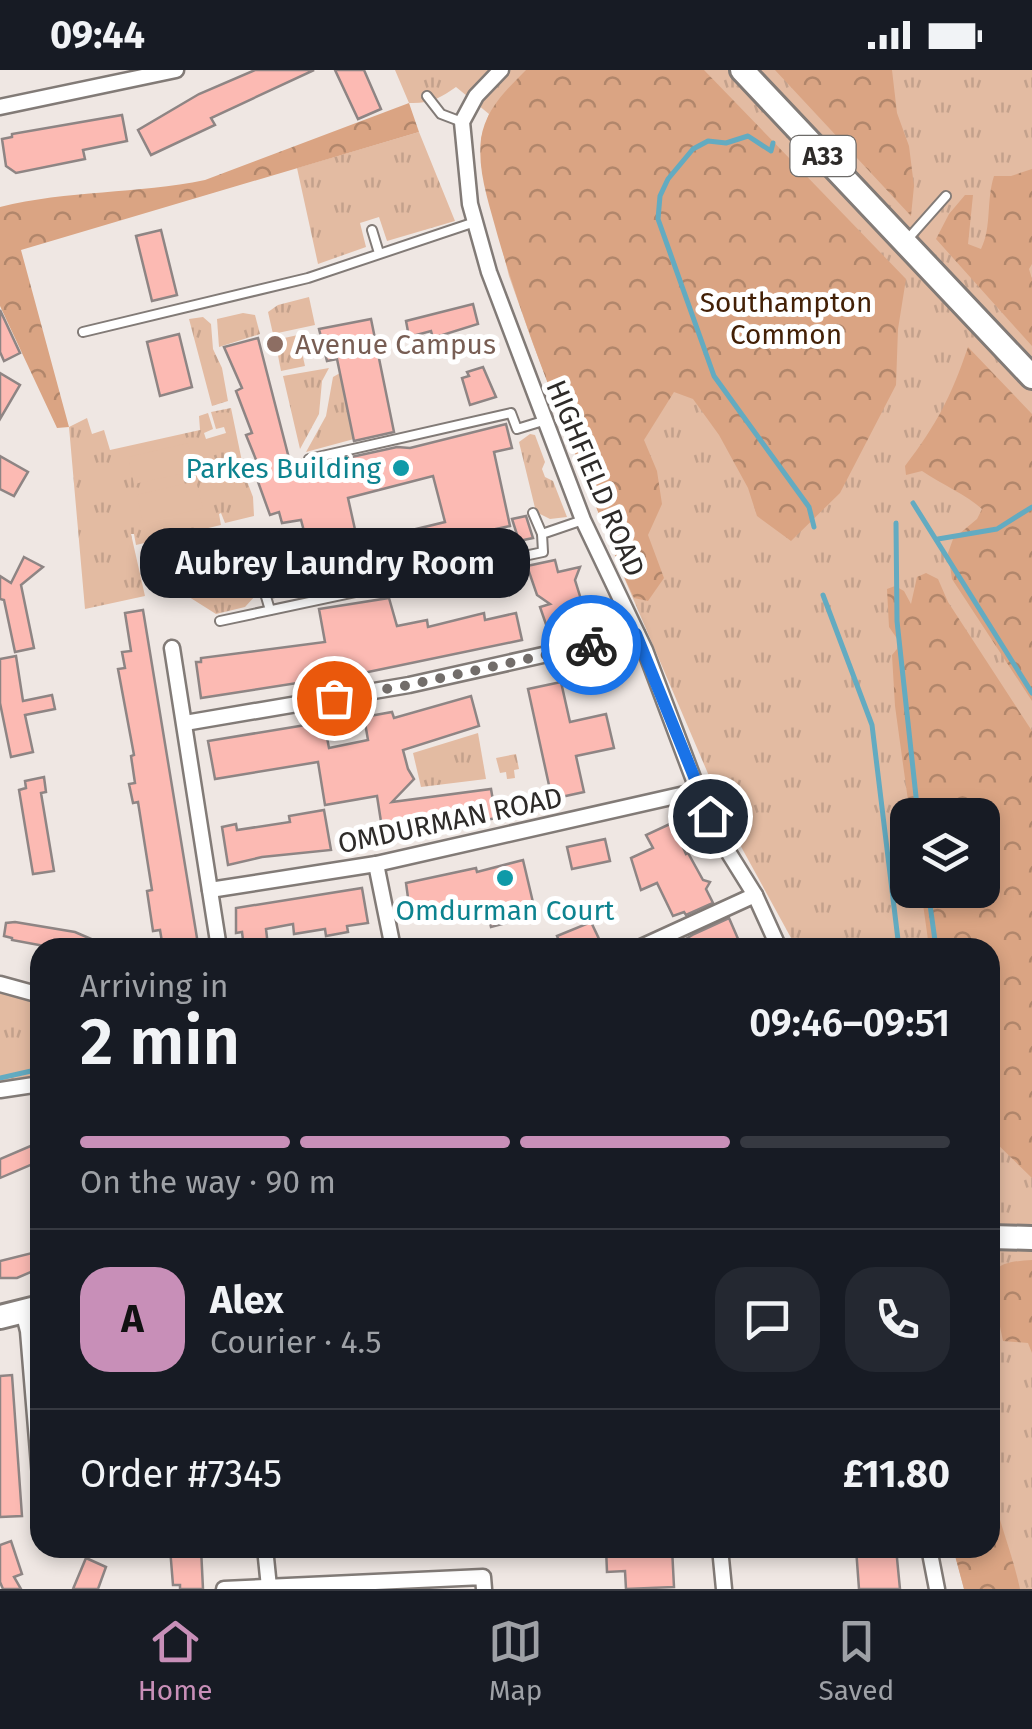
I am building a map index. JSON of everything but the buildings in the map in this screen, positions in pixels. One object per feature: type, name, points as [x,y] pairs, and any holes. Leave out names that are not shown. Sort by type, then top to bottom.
[{"type":"main road","name":"A33","points":[[742,70],[1032,377]]},
{"type":"main road","points":[[1000,1238],[1032,1238]]},
{"type":"street","points":[[0,107],[176,70]]},
{"type":"street","points":[[462,122],[476,96],[501,70]]},
{"type":"street","name":"HIGHFIELD ROAD","points":[[462,122],[464,163],[475,222],[543,421],[583,520],[656,678],[698,790],[774,938]]},
{"type":"street","points":[[184,723],[409,685],[636,634]]},
{"type":"street","points":[[172,648],[218,938]]},
{"type":"street","name":"OMDURMAN ROAD","points":[[210,890],[376,864],[698,790]]},
{"type":"street","points":[[376,864],[392,938]]},
{"type":"street","points":[[661,938],[755,895]]},
{"type":"street","points":[[0,984],[30,992]]},
{"type":"street","points":[[0,1090],[30,1086]]},
{"type":"street","points":[[21,1312],[30,1356]]},
{"type":"street","points":[[267,1558],[268,1587]]},
{"type":"street","points":[[721,1558],[724,1589]]},
{"type":"street","points":[[930,1558],[937,1589]]},
{"type":"street","points":[[224,1589],[483,1577],[484,1589]]},
{"type":"lane","points":[[427,96],[441,114],[462,122]]},
{"type":"lane","points":[[905,243],[946,196]]},
{"type":"lane","points":[[84,332],[291,282],[475,222]]},
{"type":"lane","points":[[372,230],[379,253]]},
{"type":"lane","points":[[310,458],[512,413],[517,429],[543,421]]},
{"type":"lane","points":[[220,621],[543,552],[542,534],[533,513]]},
{"type":"lane","points":[[542,534],[583,520]]},
{"type":"lane","points":[[262,580],[270,610]]},
{"type":"green space","name":"Southampton Common","points":[[395,70],[1032,70],[1032,1589],[964,1589],[956,1558],[1000,1558],[1000,938],[791,938],[733,832],[620,568],[533,344],[509,276],[481,165],[481,138],[489,114],[456,87],[434,99],[409,103]]},
{"type":"green space","points":[[526,70],[704,70],[906,279],[898,329],[896,385],[840,493],[791,541],[757,516],[748,488],[719,435],[693,399],[674,392],[644,440],[657,471],[662,504],[648,535],[664,578],[648,601],[634,598],[620,568],[525,321],[485,189],[480,151],[483,129],[498,101]]},
{"type":"green space","points":[[775,70],[892,70],[897,113],[909,146],[914,186],[911,216]]},
{"type":"green space","points":[[409,103],[419,132],[21,250],[69,427],[57,428],[0,306],[0,207],[205,180]]},
{"type":"green space","points":[[419,132],[455,221],[387,241],[379,217],[360,223],[366,247],[318,264],[297,168]]},
{"type":"green space","points":[[1032,169],[1032,346],[936,239],[949,214],[965,195],[973,195],[968,244],[981,249],[994,176],[1011,176]]},
{"type":"green space","points":[[309,297],[315,325],[273,334],[268,312],[278,305]]},
{"type":"green space","points":[[243,313],[255,315],[260,334],[219,347],[217,319]]},
{"type":"green space","points":[[203,317],[211,324],[213,349],[222,368],[228,401],[212,406],[189,319]]},
{"type":"green space","points":[[298,335],[305,366],[281,371],[275,340]]},
{"type":"green space","points":[[968,347],[1032,414],[1032,701],[952,579],[948,553],[953,539],[977,519],[982,509],[922,471],[906,475],[905,466],[942,409]]},
{"type":"green space","points":[[329,368],[322,381],[319,414],[300,449],[283,376]]},
{"type":"green space","points":[[340,373],[354,439],[306,452],[326,416],[333,377]]},
{"type":"green space","points":[[231,408],[254,516],[225,523],[221,513],[221,525],[136,545],[131,534],[145,596],[85,609],[69,427],[87,418],[92,434],[104,430],[110,450],[200,430],[199,416],[208,413],[213,429],[204,433],[206,439],[226,433],[224,427],[216,429],[211,412]]},
{"type":"green space","points":[[535,435],[545,462],[545,477],[553,481],[567,517],[550,519],[536,512],[519,442]]},
{"type":"green space","points":[[188,443],[194,471],[134,484],[128,457]]},
{"type":"green space","points":[[196,481],[203,508],[143,523],[137,495]]},
{"type":"green space","points":[[237,570],[239,575],[253,572],[256,595],[245,607],[216,614],[178,590],[177,585]]},
{"type":"green space","points":[[926,573],[938,579],[948,602],[1032,731],[1032,1178],[1000,1147],[1000,938],[928,938],[924,908],[1000,908],[1000,798],[908,798],[895,706],[892,655],[898,640],[889,627],[887,589],[895,586],[904,591],[911,604],[917,577]]},
{"type":"green space","points":[[478,733],[486,779],[421,787],[413,753]]},
{"type":"green space","points":[[516,754],[519,769],[514,770],[515,778],[507,779],[506,772],[500,773],[496,758]]},
{"type":"green space","points":[[0,989],[30,999],[30,1080],[0,1084]]},
{"type":"green space","points":[[1032,1260],[1032,1353],[1028,1343],[1003,1341],[1000,1327],[1000,1267]]},
{"type":"green space","points":[[1000,1519],[1020,1589],[964,1589],[956,1558],[1000,1558]]},
{"type":"waterway","points":[[773,143],[771,151],[748,136],[726,143],[708,141],[693,149],[668,179],[660,196],[658,219],[714,376],[809,507],[814,527]]},
{"type":"waterway","points":[[913,503],[1032,693]]},
{"type":"waterway","points":[[938,539],[997,529],[1032,507]]},
{"type":"waterway","points":[[896,523],[897,621],[916,798]]},
{"type":"waterway","points":[[823,595],[872,725],[898,938]]},
{"type":"waterway","points":[[930,908],[935,938]]},
{"type":"waterway","points":[[0,1078],[30,1071]]},
{"type":"way so far","points":[[334,698],[591,645]]},
{"type":"place","name":"Avenue Campus","points":[[275,344]]},
{"type":"place","name":"Parkes Building","points":[[401,468]]},
{"type":"place","name":"Aubrey Laundry Room","points":[[334,698]]},
{"type":"place","name":"Omdurman Court","points":[[505,878]]},
{"type":"route","points":[[591,645],[636,634],[710,816]]}]
